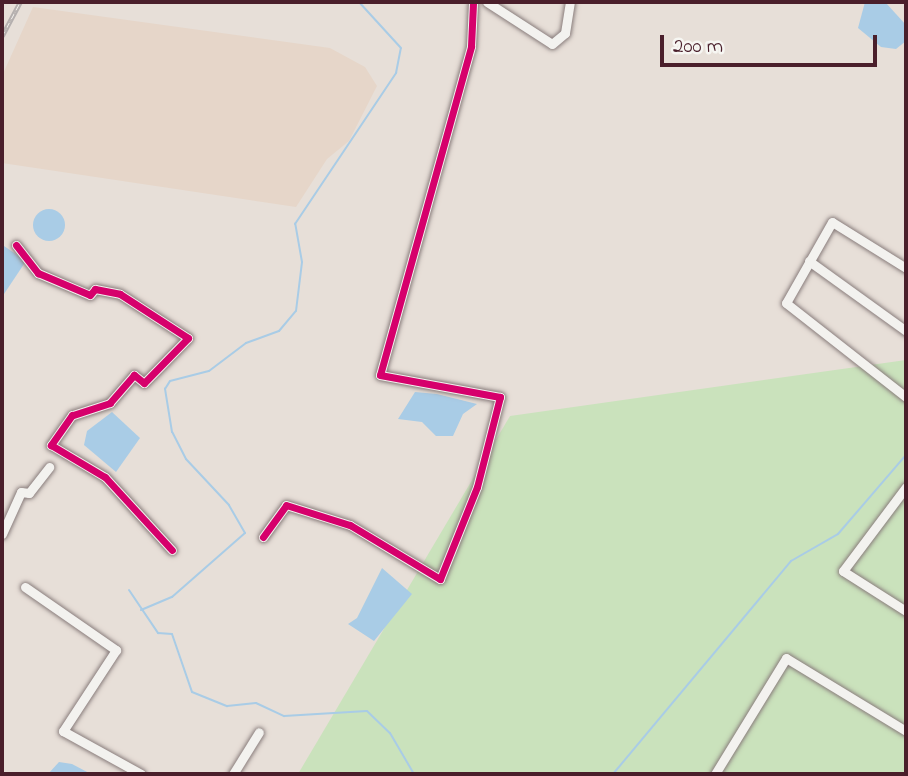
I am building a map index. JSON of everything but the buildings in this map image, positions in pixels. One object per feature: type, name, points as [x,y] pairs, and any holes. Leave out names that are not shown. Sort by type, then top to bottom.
[{"type":"street","points":[[263,537],[286,505],[350,525],[440,579],[477,487],[500,397],[380,375],[471,46],[472,2]]},
{"type":"street","points":[[487,2],[552,44],[565,33],[570,2]]},
{"type":"street","points":[[906,268],[832,222],[786,303],[906,397]]},
{"type":"street","points":[[16,245],[37,273],[90,295],[95,289],[120,294],[188,338],[144,383],[134,375],[110,403],[72,415],[51,445],[105,477],[172,551]]},
{"type":"street","points":[[809,261],[906,331]]},
{"type":"street","points":[[2,534],[22,492],[29,493],[49,467]]},
{"type":"street","points":[[906,487],[843,571],[906,611]]},
{"type":"street","points":[[25,587],[116,650],[63,731],[141,774]]},
{"type":"street","points":[[715,774],[786,658],[906,731]]},
{"type":"street","points":[[233,774],[259,732]]},
{"type":"shaded area","points":[[33,7],[330,48],[365,67],[377,86],[349,141],[327,159],[296,207],[2,163],[2,76]]},
{"type":"green space","points":[[906,360],[906,774],[298,774],[510,416]]},
{"type":"water","points":[[865,2],[886,3],[906,25],[906,41],[896,49],[881,47],[858,28]]},
{"type":"water","points":[[49,209],[60,214],[65,225],[60,236],[49,241],[38,236],[33,225],[38,214]]},
{"type":"water","points":[[2,247],[26,261],[2,297]]},
{"type":"water","points":[[415,392],[437,394],[477,404],[463,414],[453,436],[436,436],[422,422],[398,419]]},
{"type":"water","points":[[112,412],[140,438],[116,472],[84,445],[87,431]]},
{"type":"water","points":[[382,568],[412,594],[374,641],[348,624],[357,618]]},
{"type":"water","points":[[59,762],[72,764],[91,774],[48,774]]},
{"type":"waterway","points":[[141,610],[172,597],[245,533],[229,505],[186,459],[172,432],[165,389],[170,381],[209,371],[246,343],[279,331],[296,311],[302,262],[295,224],[396,73],[401,48],[359,2]]},
{"type":"waterway","points":[[613,774],[791,561],[838,534],[906,455]]},
{"type":"waterway","points":[[129,590],[158,633],[172,634],[192,692],[227,706],[256,703],[284,716],[367,711],[390,733],[414,774]]},
{"type":"railway","points":[[2,36],[20,2]]},
{"type":"cycle path","points":[[263,537],[286,505],[350,525],[440,579],[477,487],[500,397],[380,375],[471,46],[473,3]]},
{"type":"cycle path","points":[[16,245],[38,273],[90,295],[95,289],[120,294],[188,338],[144,383],[134,375],[110,403],[72,415],[51,445],[105,477],[172,550]]}]
